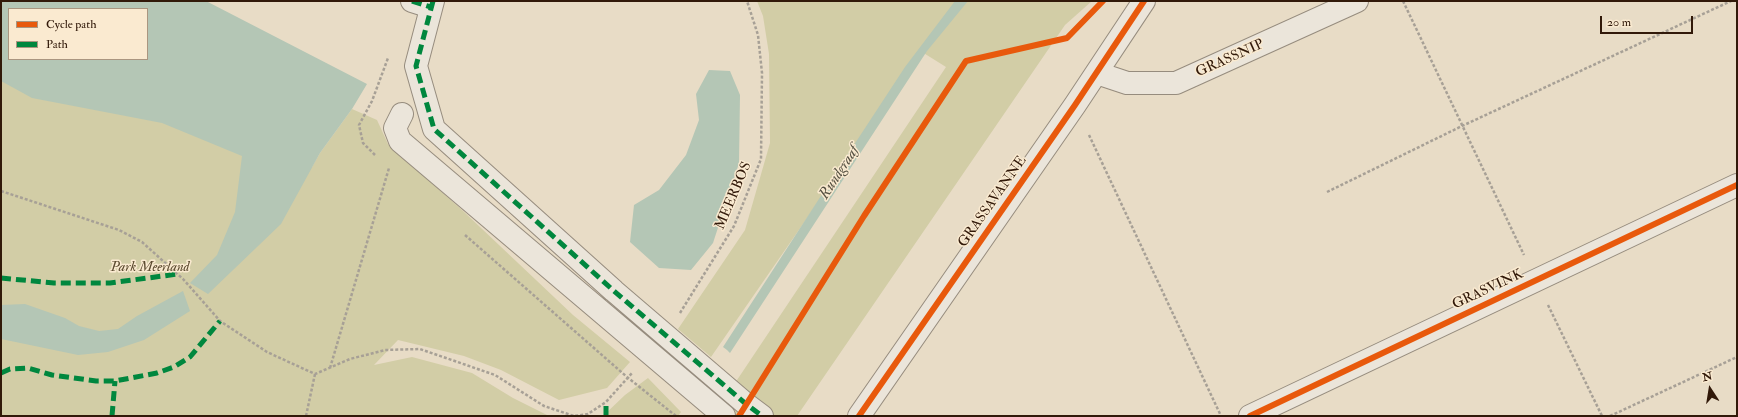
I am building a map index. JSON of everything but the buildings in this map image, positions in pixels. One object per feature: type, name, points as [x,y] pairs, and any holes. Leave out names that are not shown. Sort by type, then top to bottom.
[{"type":"street","name":"GRASSAVANNE","points":[[859,416],[1097,73],[1144,1]]},
{"type":"street","name":"GRASSNIP","points":[[1097,73],[1127,83],[1176,83],[1357,1]]},
{"type":"street","points":[[425,3],[416,66],[434,129],[665,334],[762,416]]},
{"type":"street","points":[[402,114],[395,128],[400,141],[724,416]]},
{"type":"street","name":"GRASVINK","points":[[1250,416],[1737,185]]},
{"type":"path","points":[[1403,1],[1602,416]]},
{"type":"path","points":[[1327,192],[1462,126],[1731,1]]},
{"type":"path","points":[[379,159],[363,143],[359,125],[372,101],[390,54]]},
{"type":"path","points":[[1075,105],[1221,416]]},
{"type":"path","points":[[330,368],[390,169],[384,164]]},
{"type":"path","points":[[1,191],[119,230],[142,242],[183,279],[220,321],[267,352],[315,374],[350,359],[385,350],[420,349],[495,375],[544,406],[574,416],[588,414],[606,402],[627,377],[651,353]]},
{"type":"path","points":[[461,231],[627,377],[676,416]]},
{"type":"path","points":[[1610,416],[1737,357]]},
{"type":"path","points":[[306,416],[315,374]]},
{"type":"green space","points":[[757,1],[1092,1],[1065,25],[797,416],[713,416],[946,67],[922,52],[711,357],[678,329],[745,230],[770,143],[769,54],[763,16]]},
{"type":"green space","name":"Park Meerland","points":[[1,41],[8,60],[12,60],[312,167],[320,153],[352,109],[377,120],[388,144],[462,210],[573,315],[630,362],[607,388],[559,400],[501,370],[464,356],[398,340],[374,365],[412,357],[472,373],[513,398],[549,416],[1,416]]},
{"type":"green space","points":[[648,378],[681,412],[678,416],[603,416],[625,395]]},
{"type":"water","points":[[1,1],[206,1],[367,84],[352,109],[320,153],[281,224],[208,294],[190,283],[217,255],[235,212],[242,156],[162,123],[32,98],[1,81]]},
{"type":"water","name":"Rundgraaf","points":[[955,1],[968,1],[927,51],[730,353],[723,347],[905,67]]},
{"type":"water","points":[[709,70],[730,71],[740,95],[739,163],[713,243],[691,270],[659,268],[630,242],[634,205],[659,190],[686,155],[699,120],[696,94]]},
{"type":"water","points":[[183,291],[190,311],[144,340],[108,352],[78,355],[1,339],[1,305],[25,304],[65,318],[79,326],[99,331],[118,329],[137,316]]},
{"type":"marked path","points":[[412,1],[431,7]]},
{"type":"marked path","points":[[433,1],[416,66],[434,129],[614,291],[762,416]]},
{"type":"marked path","points":[[1,278],[54,283],[110,283],[178,274]]},
{"type":"marked path","points":[[1,373],[10,369],[28,368],[52,375],[96,381],[115,381],[157,373],[174,367],[190,357],[220,321]]},
{"type":"marked path","points":[[112,416],[115,381]]},
{"type":"marked path","points":[[606,402],[606,416]]},
{"type":"cycle path","points":[[739,416],[864,216],[966,61],[1067,38],[1103,1]]},
{"type":"cycle path","points":[[859,416],[1075,105],[1144,1]]},
{"type":"cycle path","points":[[1250,416],[1737,185]]}]
